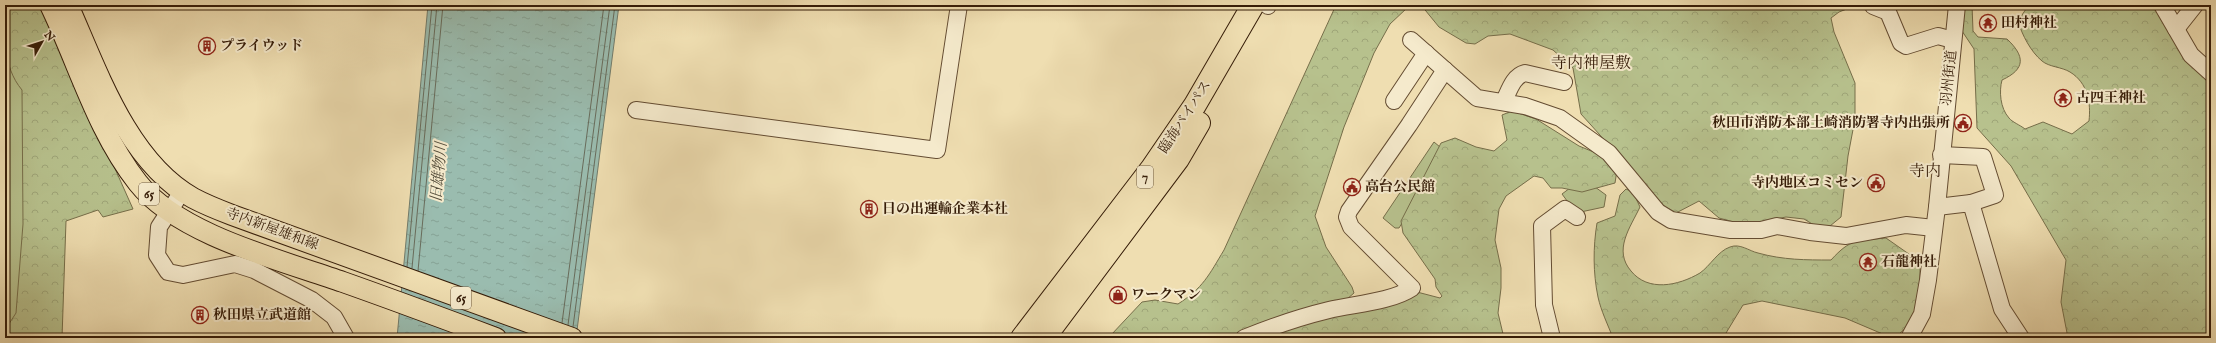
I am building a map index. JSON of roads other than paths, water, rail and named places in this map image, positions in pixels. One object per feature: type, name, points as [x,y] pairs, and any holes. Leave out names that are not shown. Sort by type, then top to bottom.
[{"type":"highway","name":"臨海バイパス","points":[[1022,338],[1152,168],[1264,5]]},
{"type":"highway","name":"臨海バイパス","points":[[1044,338],[1178,159],[1247,44],[1264,5]]},
{"type":"main road","name":"寺内新屋雄和線","points":[[50,5],[114,151],[139,185],[169,212],[210,233],[255,251],[496,338]]},
{"type":"main road","name":"寺内新屋雄和線","points":[[68,5],[116,112],[144,156],[192,198],[232,215],[572,338]]},
{"type":"street","points":[[636,110],[937,150],[959,5]]},
{"type":"street","name":"羽州街道","points":[[1909,338],[1922,314],[1937,207],[1957,5]]},
{"type":"street","points":[[2162,5],[2191,55],[2211,73]]},
{"type":"street","points":[[2176,29],[2194,5]]},
{"type":"street","points":[[1873,6],[1888,12],[1901,43],[1906,46],[1938,36],[1953,40]]},
{"type":"street","points":[[1411,40],[1477,98],[1504,101],[1560,118],[1587,136],[1609,153],[1658,212],[1671,220],[1731,230],[1762,230],[1777,226],[1810,232],[1846,236],[1906,225],[1934,228]]},
{"type":"street","points":[[1394,101],[1426,53]]},
{"type":"street","points":[[1244,338],[1273,326],[1327,310],[1394,296],[1412,288],[1351,227],[1347,217],[1349,211],[1445,70]]},
{"type":"street","points":[[1504,101],[1511,85],[1520,74],[1525,73],[1564,82]]},
{"type":"street","points":[[1937,207],[1971,203],[1995,195],[1983,157],[1941,155]]},
{"type":"street","points":[[183,190],[159,227],[157,255],[168,272],[183,275],[235,264],[254,270],[312,300],[334,317],[346,338]]},
{"type":"street","points":[[1971,203],[2002,309],[2021,338]]},
{"type":"street","points":[[1552,338],[1544,305],[1542,226],[1564,209],[1577,217]]},
{"type":"water","name":"旧雄物川","points":[[428,5],[619,5],[576,338],[397,338]]},
{"type":"place","name":"田村神社","points":[[1988,23]]},
{"type":"place","name":"プライウッド","points":[[207,46]]},
{"type":"place","name":"古四王神社","points":[[2063,98]]},
{"type":"place","name":"秋田市消防本部土崎消防署寺内出張所","points":[[1963,123]]},
{"type":"place","name":"寺内地区コミセン","points":[[1876,183]]},
{"type":"place","name":"高台公民館","points":[[1352,187]]},
{"type":"place","name":"日の出運輸企業本社","points":[[869,209]]},
{"type":"place","name":"石龍神社","points":[[1868,262]]},
{"type":"place","name":"ワークマン","points":[[1118,295]]},
{"type":"place","name":"秋田県立武道館","points":[[200,315]]},
{"type":"district","name":"寺内神屋敷","points":[[1591,64]]},
{"type":"district","name":"寺内","points":[[1925,172]]}]
